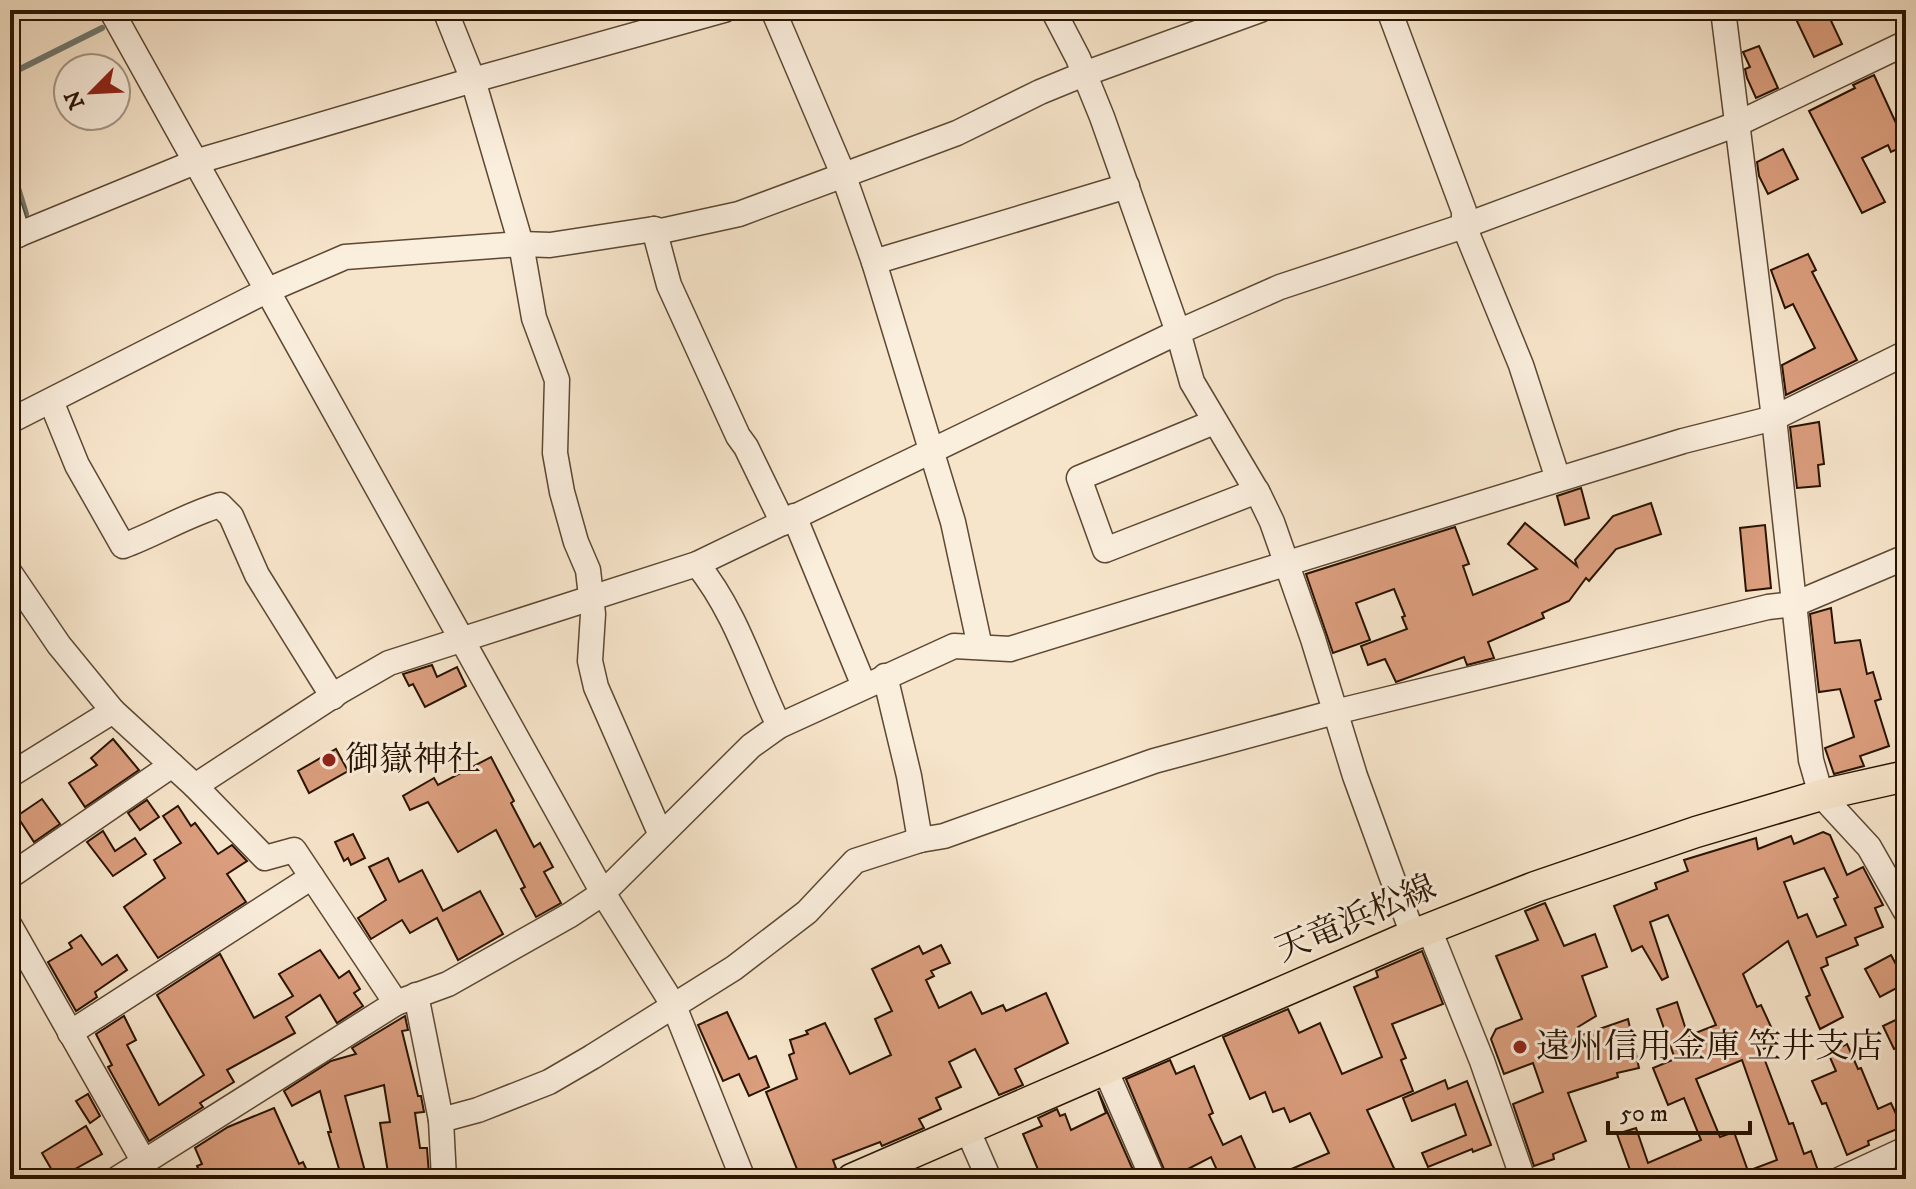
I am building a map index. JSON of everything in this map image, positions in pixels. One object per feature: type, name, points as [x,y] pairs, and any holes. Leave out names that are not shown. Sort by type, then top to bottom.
[{"type":"main road","name":"天竜浜松線","points":[[852,1179],[1421,932],[1535,887],[1696,832],[1821,795],[1906,776]]},
{"type":"street","points":[[111,10],[603,893],[674,1006],[743,1179]]},
{"type":"street","points":[[445,10],[473,80],[521,244],[534,318],[557,380],[555,453],[576,542],[588,570],[592,597],[590,661],[596,687],[660,833]]},
{"type":"street","points":[[10,209],[14,237],[195,162],[724,10]]},
{"type":"street","points":[[773,10],[843,174],[874,262],[953,522],[980,647]]},
{"type":"street","points":[[1053,10],[1078,58],[1127,186],[1178,332],[1192,382],[1257,491],[1287,563],[1335,712],[1421,932],[1482,1061],[1523,1179]]},
{"type":"street","points":[[10,421],[266,291],[345,257],[521,244],[550,245],[654,229],[661,231],[739,214],[957,133],[1084,74],[1260,10]]},
{"type":"street","points":[[1389,10],[1464,211],[1464,226],[1521,365],[1558,479]]},
{"type":"street","points":[[1723,10],[1774,418],[1811,760],[1821,795],[1869,847],[1906,912]]},
{"type":"street","points":[[195,786],[389,663],[697,564],[1178,332],[1280,287],[1464,226],[1737,124],[1906,43]]},
{"type":"street","points":[[874,262],[1127,186]]},
{"type":"street","points":[[654,229],[669,285],[738,436],[789,520],[875,681],[909,776],[920,840]]},
{"type":"street","points":[[117,1179],[406,999],[448,984],[559,922],[603,893],[660,833],[751,746],[779,726],[875,681],[954,646],[1010,649],[1683,441],[1774,418],[1906,353]]},
{"type":"street","points":[[51,401],[77,465],[123,546],[156,534],[201,510],[220,505],[231,516],[257,575],[333,697]]},
{"type":"street","points":[[1214,422],[1079,478],[1105,550],[1257,491]]},
{"type":"street","points":[[441,1120],[478,1110],[549,1082],[674,1006],[734,968],[807,912],[855,861],[920,840],[944,836],[1154,761],[1335,712],[1768,607],[1795,604],[1906,557]]},
{"type":"street","points":[[697,564],[723,602],[746,646],[758,684],[779,726]]},
{"type":"street","points":[[14,585],[113,711],[195,786],[265,858],[294,850],[406,999],[441,1120],[444,1179]]},
{"type":"street","points":[[10,775],[113,711]]},
{"type":"street","points":[[10,876],[172,765]]},
{"type":"street","points":[[70,1033],[312,877]]},
{"type":"street","points":[[10,926],[144,1162]]},
{"type":"street","points":[[1105,1069],[1153,1179]]},
{"type":"street","points":[[968,1131],[989,1179]]},
{"type":"street","points":[[1841,1179],[1906,1149]]},
{"type":"building","points":[[1804,10],[1826,10],[1842,44],[1814,57],[1794,15]]},
{"type":"building","points":[[1759,46],[1778,88],[1756,98],[1747,78],[1745,69],[1750,67],[1743,52]]},
{"type":"building","points":[[1874,75],[1906,145],[1891,152],[1888,145],[1862,158],[1885,202],[1862,213],[1809,111]]},
{"type":"building","points":[[1783,149],[1798,179],[1768,194],[1759,176],[1757,162]]},
{"type":"building","points":[[1808,254],[1816,270],[1812,272],[1857,360],[1786,395],[1782,365],[1815,348],[1793,304],[1785,308],[1771,270]]},
{"type":"building","points":[[1819,422],[1824,464],[1818,465],[1820,486],[1797,488],[1790,427]]},
{"type":"building","points":[[1581,488],[1589,518],[1565,525],[1557,496]]},
{"type":"building","points":[[1651,503],[1661,534],[1616,549],[1589,581],[1586,578],[1569,601],[1542,613],[1544,618],[1488,642],[1494,658],[1467,665],[1464,657],[1396,682],[1385,659],[1368,665],[1361,646],[1407,629],[1394,589],[1356,603],[1370,640],[1333,653],[1306,574],[1455,527],[1469,564],[1463,566],[1473,595],[1537,569],[1508,544],[1525,523],[1577,566],[1575,560],[1613,516]]},
{"type":"building","points":[[1765,525],[1771,588],[1746,591],[1740,528]]},
{"type":"building","points":[[1831,608],[1835,643],[1860,640],[1867,674],[1873,672],[1881,699],[1875,701],[1889,746],[1860,756],[1864,766],[1834,774],[1825,748],[1854,737],[1840,689],[1819,692],[1810,614]]},
{"type":"building","points":[[432,665],[437,677],[457,667],[466,686],[425,707],[413,684],[409,686],[403,674]]},
{"type":"building","points":[[113,739],[139,770],[85,807],[69,783],[97,765],[91,758]]},
{"type":"building","name":"御嶽神社","points":[[336,749],[348,771],[309,793],[298,771]]},
{"type":"building","points":[[491,757],[534,847],[540,843],[553,867],[544,872],[561,903],[536,917],[521,889],[525,887],[496,830],[458,852],[428,802],[410,810],[403,796],[434,778],[438,785]]},
{"type":"building","points":[[42,799],[60,824],[34,842],[17,816]]},
{"type":"building","points":[[147,800],[159,817],[140,830],[128,813]]},
{"type":"building","points":[[178,806],[191,826],[195,823],[218,854],[232,845],[247,861],[227,874],[246,902],[158,958],[124,907],[165,878],[154,860],[181,843],[163,816]]},
{"type":"building","points":[[103,831],[115,851],[135,838],[146,854],[113,876],[87,842]]},
{"type":"building","points":[[1823,832],[1830,835],[1847,875],[1863,867],[1883,905],[1875,908],[1883,927],[1855,938],[1858,945],[1826,958],[1828,965],[1821,968],[1843,1017],[1820,1029],[1788,941],[1743,974],[1757,1007],[1761,1005],[1778,1042],[1761,1050],[1789,1124],[1793,1123],[1804,1154],[1811,1151],[1821,1179],[1678,1179],[1674,1169],[1641,1179],[1624,1179],[1622,1174],[1630,1170],[1617,1134],[1636,1128],[1648,1163],[1701,1140],[1684,1098],[1668,1105],[1653,1068],[1675,1059],[1657,1009],[1677,1002],[1688,1036],[1716,1025],[1668,915],[1650,922],[1668,977],[1662,980],[1642,946],[1632,951],[1614,906],[1657,889],[1655,883],[1688,871],[1684,860],[1756,838],[1758,849],[1791,836],[1794,844]],"holes":[[[1824,868],[1838,897],[1834,899],[1846,925],[1817,937],[1807,914],[1798,918],[1784,882]],[[1742,1060],[1777,1160],[1748,1171],[1734,1132],[1720,1137],[1696,1079]]]},
{"type":"building","points":[[353,834],[365,858],[351,865],[348,858],[344,861],[335,842]]},
{"type":"building","points":[[388,858],[399,882],[422,870],[443,911],[480,891],[503,934],[458,960],[437,918],[410,933],[402,920],[371,939],[358,918],[386,900],[369,867]]},
{"type":"building","points":[[1545,903],[1564,946],[1595,934],[1607,967],[1582,976],[1596,1016],[1578,1027],[1582,1035],[1628,1019],[1639,1068],[1617,1073],[1618,1077],[1568,1093],[1586,1141],[1553,1154],[1554,1159],[1534,1166],[1513,1104],[1543,1092],[1533,1063],[1504,1074],[1491,1039],[1496,1029],[1522,1019],[1496,956],[1538,940],[1525,911]]},
{"type":"building","points":[[81,935],[102,965],[117,955],[127,970],[95,992],[97,997],[76,1011],[48,962],[72,948],[69,943]]},
{"type":"building","points":[[941,945],[950,963],[931,971],[934,976],[926,980],[939,1008],[971,992],[982,1014],[1003,1005],[1006,1011],[1046,993],[1068,1043],[1015,1069],[1023,1085],[999,1095],[975,1049],[949,1062],[961,1087],[936,1098],[941,1109],[919,1119],[924,1128],[882,1146],[880,1142],[833,1160],[836,1168],[801,1179],[766,1092],[797,1079],[789,1055],[794,1053],[790,1040],[808,1034],[806,1031],[825,1023],[850,1074],[891,1055],[875,1019],[892,1011],[872,969],[919,946],[923,954]]},
{"type":"building","points":[[320,950],[339,978],[349,971],[360,989],[354,993],[363,1006],[337,1023],[320,995],[286,1017],[295,1033],[227,1070],[234,1082],[200,1103],[203,1107],[149,1141],[108,1067],[112,1065],[96,1034],[124,1016],[136,1040],[127,1045],[159,1105],[204,1075],[157,995],[220,954],[254,1018],[293,996],[279,974]]},
{"type":"building","points":[[1422,951],[1443,1004],[1392,1024],[1406,1058],[1401,1060],[1413,1091],[1367,1110],[1399,1179],[1268,1179],[1329,1153],[1310,1113],[1290,1122],[1284,1108],[1273,1112],[1265,1092],[1250,1099],[1223,1037],[1288,1009],[1299,1033],[1320,1023],[1342,1074],[1382,1057],[1354,987],[1378,977],[1376,971]]},
{"type":"building","points":[[1891,955],[1906,983],[1880,997],[1865,969]]},
{"type":"building","points":[[727,1012],[749,1059],[756,1056],[769,1087],[749,1096],[739,1074],[723,1081],[698,1025]]},
{"type":"building","points":[[1906,1015],[1906,1044],[1894,1049],[1883,1026]]},
{"type":"building","points":[[405,1016],[408,1030],[402,1031],[424,1112],[415,1113],[420,1148],[427,1148],[429,1175],[389,1179],[380,1123],[390,1122],[384,1085],[345,1096],[367,1179],[342,1179],[320,1091],[292,1106],[284,1091],[331,1061],[356,1054],[352,1048]]},
{"type":"building","points":[[1847,1044],[1878,1109],[1891,1103],[1902,1127],[1868,1141],[1869,1145],[1847,1155],[1826,1103],[1822,1104],[1812,1081],[1836,1071],[1828,1053]]},
{"type":"building","points":[[1170,1060],[1176,1074],[1194,1066],[1213,1113],[1209,1115],[1223,1145],[1241,1136],[1260,1179],[1221,1179],[1211,1157],[1184,1171],[1187,1179],[1168,1179],[1126,1079]]},
{"type":"building","points":[[1445,1080],[1448,1089],[1467,1081],[1491,1145],[1473,1152],[1472,1149],[1428,1167],[1422,1153],[1466,1135],[1455,1104],[1412,1121],[1403,1098]]},
{"type":"building","points":[[1098,1091],[1137,1179],[1042,1179],[1023,1134],[1042,1126],[1038,1118],[1057,1109],[1060,1116],[1065,1114],[1071,1130],[1106,1113]]},
{"type":"building","points":[[88,1094],[100,1116],[90,1123],[76,1101]]},
{"type":"building","points":[[274,1108],[299,1164],[303,1162],[311,1179],[203,1179],[197,1166],[202,1164],[195,1148],[228,1127]]},
{"type":"building","points":[[86,1126],[102,1154],[57,1179],[42,1153]]},
{"type":"waterway","points":[[132,14],[141,10]]},
{"type":"waterway","points":[[10,74],[102,28]]},
{"type":"waterway","points":[[10,162],[26,214]]},
{"type":"place","name":"御嶽神社","points":[[329,760]]},
{"type":"place","name":"遠州信用金庫 笠井支店","points":[[1520,1047]]}]
